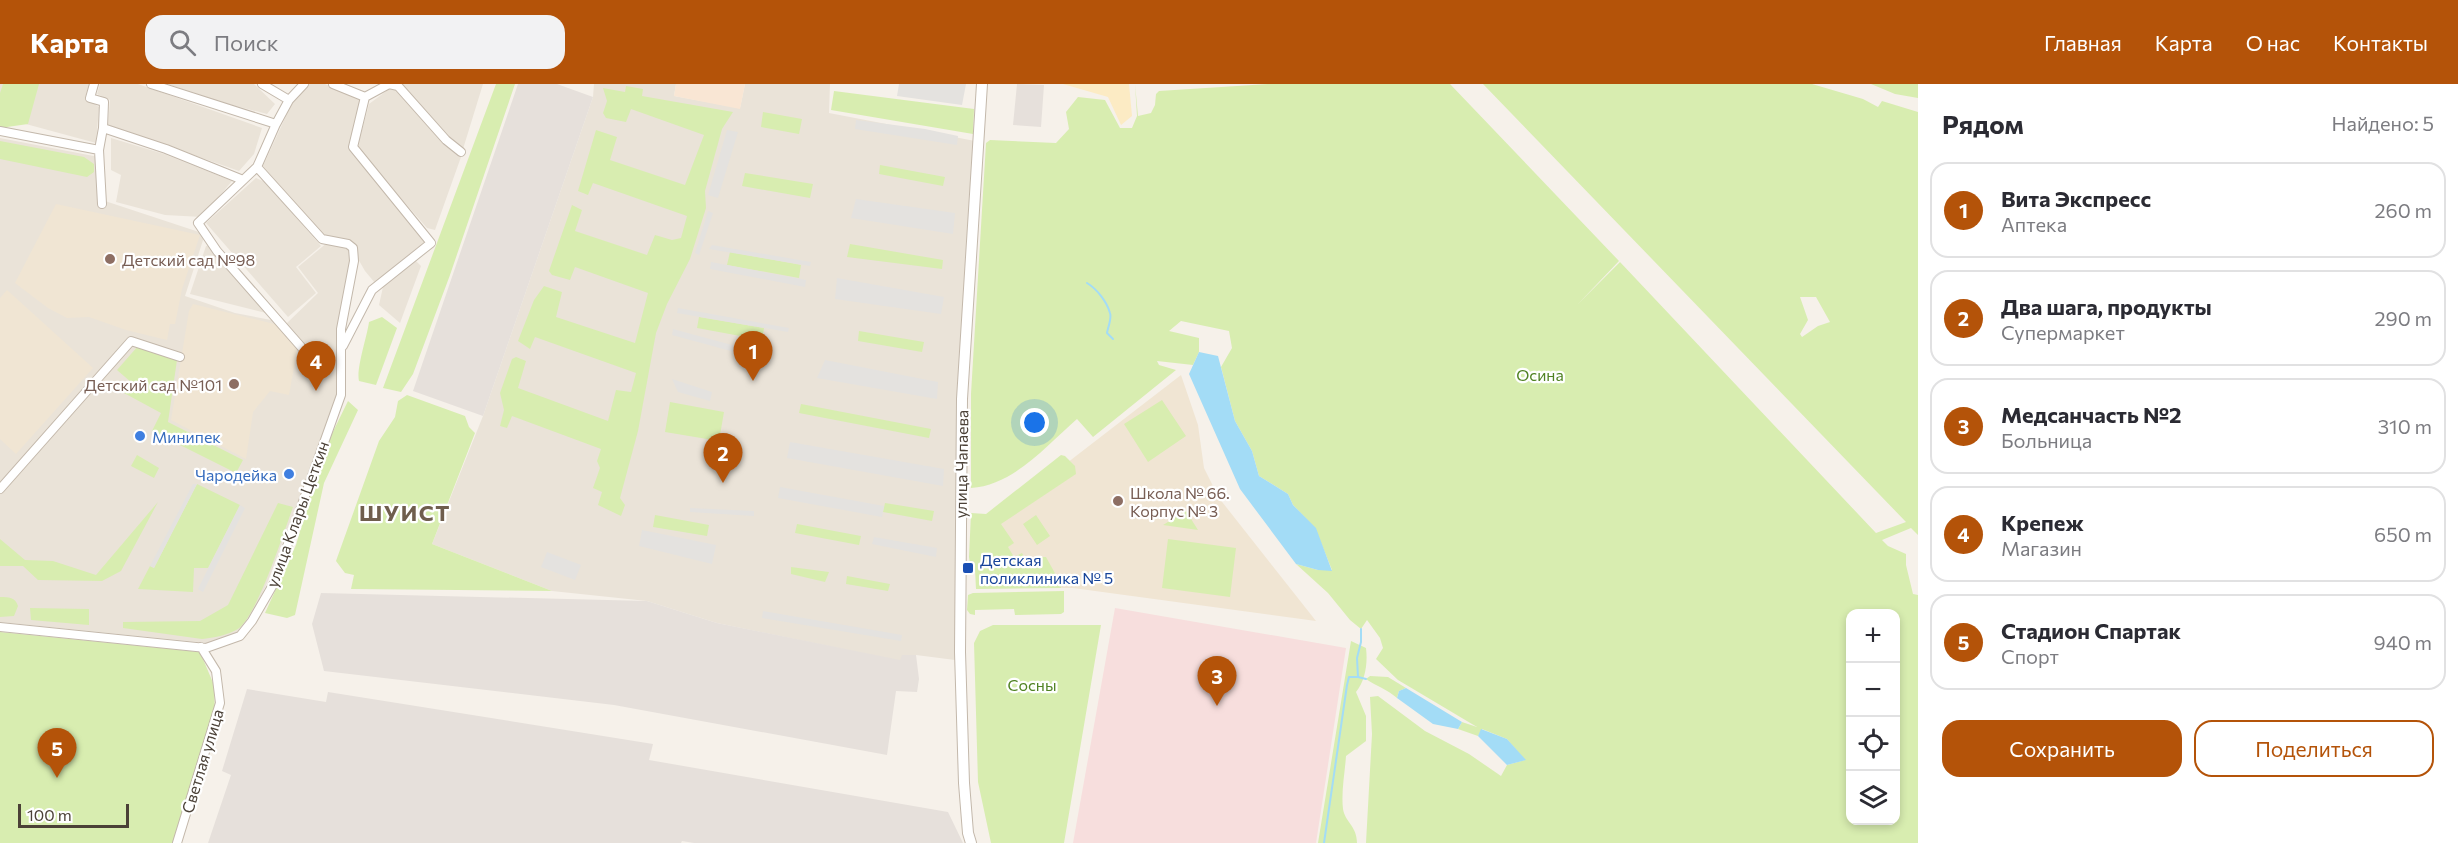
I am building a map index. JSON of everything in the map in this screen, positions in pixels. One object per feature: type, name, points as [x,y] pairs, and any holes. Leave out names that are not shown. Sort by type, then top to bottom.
[{"type":"street","points":[[94,84],[90,98],[104,102],[99,150],[102,204]]},
{"type":"street","points":[[151,84],[276,124]]},
{"type":"street","points":[[262,84],[289,100]]},
{"type":"street","points":[[304,84],[289,100],[257,168],[198,223],[217,251],[303,349],[307,368]]},
{"type":"street","points":[[333,84],[365,97]]},
{"type":"street","points":[[343,346],[372,290],[431,243],[353,147],[365,97],[389,84],[398,86],[446,140],[461,152]]},
{"type":"street","name":"улица Чапаева","points":[[971,843],[968,833],[964,783],[960,652],[962,399],[982,84]]},
{"type":"street","points":[[103,128],[166,149],[243,180]]},
{"type":"street","points":[[0,131],[99,150]]},
{"type":"street","points":[[257,168],[322,239],[348,243],[353,248],[354,261],[341,329],[343,346]]},
{"type":"street","points":[[0,489],[131,341],[180,357]]},
{"type":"street","name":"улица Клары Цеткин","points":[[0,627],[201,647],[240,636],[252,621],[274,583],[341,395],[340,354],[343,346]]},
{"type":"street","name":"Светлая улица","points":[[177,843],[220,703],[216,671],[201,647]]},
{"type":"shaded area","points":[[0,84],[89,84],[85,98],[99,107],[96,143],[0,117]]},
{"type":"shaded area","points":[[100,84],[138,84],[262,128],[254,154],[239,171],[108,125],[110,100],[97,94]]},
{"type":"shaded area","points":[[167,84],[254,84],[275,104],[267,114]]},
{"type":"shaded area","points":[[309,84],[325,84],[360,100],[349,147],[424,242],[375,283],[357,257],[339,363],[338,394],[268,581],[250,619],[238,632],[208,643],[0,622],[0,138],[104,158],[105,201],[205,234],[185,296],[235,313],[287,323],[318,293],[298,267],[328,242],[263,166],[292,103]]},
{"type":"shaded area","points":[[399,84],[483,84],[463,149],[448,138]]},
{"type":"shaded area","points":[[518,84],[557,84],[593,97],[483,416],[413,391]]},
{"type":"shaded area","points":[[594,84],[676,84],[674,96],[740,108],[745,84],[830,84],[829,113],[975,141],[955,660],[916,655],[901,661],[717,623],[647,601],[552,591],[432,544],[483,416],[593,97]]},
{"type":"shaded area","points":[[676,84],[745,84],[740,109],[674,96]]},
{"type":"shaded area","points":[[899,84],[966,84],[962,105],[897,96]]},
{"type":"shaded area","points":[[1017,84],[1044,85],[1041,127],[1013,125]]},
{"type":"shaded area","points":[[389,89],[397,90],[445,143],[461,157],[435,230],[427,228],[362,154],[358,145],[369,104]]},
{"type":"shaded area","points":[[856,120],[925,129],[958,136],[957,145],[855,129]]},
{"type":"shaded area","points":[[727,130],[738,132],[718,198],[708,195]]},
{"type":"shaded area","points":[[111,138],[164,154],[232,181],[202,217],[165,215],[116,202],[121,175],[111,170]]},
{"type":"shaded area","points":[[256,178],[265,182],[321,246],[296,267],[316,293],[288,317],[206,223]]},
{"type":"shaded area","points":[[856,199],[955,213],[953,234],[851,218]]},
{"type":"shaded area","name":"Детский сад №98","points":[[56,204],[200,235],[182,289],[175,324],[170,324],[167,340],[126,330],[89,317],[67,318],[48,308],[15,283]]},
{"type":"shaded area","points":[[708,211],[713,213],[699,255],[695,253]]},
{"type":"shaded area","points":[[215,244],[274,315],[190,294],[206,246]]},
{"type":"shaded area","points":[[712,245],[811,262],[810,266],[709,249]]},
{"type":"shaded area","points":[[415,260],[421,266],[400,323],[379,305],[383,287]]},
{"type":"shaded area","points":[[711,262],[806,280],[805,287],[710,269]]},
{"type":"shaded area","points":[[837,278],[944,297],[941,314],[835,299]]},
{"type":"shaded area","points":[[7,290],[93,368],[16,454],[0,439],[0,298]]},
{"type":"shaded area","name":"Детский сад №101","points":[[193,304],[290,328],[297,336],[297,351],[289,395],[270,391],[253,412],[246,459],[171,420],[189,311]]},
{"type":"shaded area","points":[[678,308],[789,328],[788,332],[677,313]]},
{"type":"shaded area","points":[[673,329],[769,355],[768,361],[672,335]]},
{"type":"shaded area","points":[[825,360],[938,382],[937,399],[817,378]]},
{"type":"shaded area","name":"Школа № 66. Корпус № 3","points":[[1181,375],[1198,425],[1204,468],[1219,498],[1316,621],[1073,588],[1008,588],[989,523]]},
{"type":"shaded area","points":[[672,379],[712,392],[710,401],[678,392]]},
{"type":"shaded area","points":[[790,442],[944,469],[943,486],[787,458]]},
{"type":"shaded area","points":[[193,484],[197,484],[154,568],[150,566]]},
{"type":"shaded area","points":[[780,487],[884,506],[882,517],[778,498]]},
{"type":"shaded area","points":[[240,505],[245,508],[203,592],[198,589]]},
{"type":"shaded area","points":[[690,508],[754,511],[754,516],[690,512]]},
{"type":"shaded area","points":[[642,530],[716,545],[712,564],[639,546]]},
{"type":"shaded area","points":[[874,537],[937,548],[936,557],[872,544]]},
{"type":"shaded area","points":[[547,552],[581,565],[575,580],[541,567]]},
{"type":"shaded area","points":[[321,593],[647,601],[717,623],[900,660],[902,655],[916,655],[919,679],[917,692],[896,691],[887,755],[614,705],[324,671],[312,624]]},
{"type":"shaded area","points":[[1115,608],[1346,648],[1316,843],[1073,843]]},
{"type":"shaded area","points":[[763,611],[902,635],[901,641],[762,618]]},
{"type":"shaded area","points":[[247,689],[326,702],[328,692],[653,744],[649,760],[948,812],[963,843],[694,843],[682,841],[681,843],[208,843],[231,775],[222,771]]},
{"type":"green space","points":[[3,84],[39,84],[28,124],[0,128],[0,93]]},
{"type":"green space","points":[[496,84],[515,84],[450,275],[413,374],[401,392],[383,388]]},
{"type":"green space","name":"Осина","points":[[1135,84],[1138,116],[1151,113],[1159,91],[1268,84],[1450,84],[1619,261],[1577,305],[1620,262],[1876,533],[1906,522],[1483,84],[1812,84],[1863,99],[1878,107],[1882,101],[1918,112],[1918,535],[1911,528],[1882,540],[1888,546],[1906,554],[1906,565],[1913,594],[1918,595],[1918,843],[1366,843],[1372,734],[1370,697],[1378,696],[1425,731],[1469,754],[1501,776],[1507,765],[1525,760],[1507,739],[1482,729],[1478,736],[1458,729],[1462,722],[1477,727],[1398,680],[1376,659],[1383,648],[1380,638],[1367,620],[1361,629],[1350,620],[1328,593],[1296,564],[1318,570],[1332,570],[1315,528],[1293,505],[1288,494],[1259,476],[1252,451],[1235,421],[1221,367],[1232,348],[1229,331],[1181,321],[1169,331],[1199,338],[1199,352],[1193,365],[1157,361],[1159,365],[1176,370],[1093,437],[1077,419],[1015,472],[1001,480],[971,488],[971,394],[986,143],[990,140],[1056,143],[1069,129],[1066,112],[1078,97],[1105,100],[1120,128],[1132,128],[1137,116]],"holes":[[[1800,297],[1816,297],[1830,322],[1818,326],[1802,337],[1800,334],[1808,320]]]},
{"type":"green space","points":[[1871,84],[1918,84],[1918,98],[1895,94]]},
{"type":"green space","points":[[626,86],[643,89],[642,96],[733,112],[722,129],[705,191],[706,208],[690,259],[667,304],[656,333],[638,431],[620,498],[625,505],[621,516],[598,505],[602,492],[593,488],[600,468],[597,461],[601,449],[512,416],[507,428],[500,426],[504,410],[500,393],[512,359],[516,357],[526,361],[518,388],[608,421],[616,390],[631,392],[636,373],[535,337],[530,349],[518,341],[534,300],[544,286],[562,292],[556,317],[635,343],[648,293],[575,267],[570,280],[552,275],[549,271],[572,205],[582,210],[575,231],[647,255],[655,235],[672,240],[681,238],[687,216],[593,183],[588,195],[578,191],[596,130],[617,137],[610,160],[685,185],[704,135],[631,109],[626,122],[606,118],[603,113],[607,101],[603,88],[625,92]]},
{"type":"green space","points":[[834,91],[974,109],[973,134],[831,110]]},
{"type":"green space","points":[[763,112],[802,119],[799,134],[761,127]]},
{"type":"green space","points":[[0,141],[84,157],[94,164],[94,172],[87,177],[0,159]]},
{"type":"green space","points":[[880,165],[945,177],[943,186],[879,174]]},
{"type":"green space","points":[[745,173],[813,184],[810,198],[742,186]]},
{"type":"green space","points":[[850,244],[943,260],[942,269],[847,257]]},
{"type":"green space","points":[[730,252],[801,265],[799,278],[727,265]]},
{"type":"green space","points":[[382,317],[397,328],[376,385],[359,381],[358,376],[369,322]]},
{"type":"green space","points":[[699,317],[764,328],[762,340],[697,328]]},
{"type":"green space","points":[[859,331],[924,342],[922,352],[858,341]]},
{"type":"green space","points":[[138,346],[177,360],[168,422],[243,460],[236,473],[152,431],[161,413],[124,393],[132,383],[117,370]]},
{"type":"green space","points":[[407,395],[465,416],[469,427],[475,433],[432,544],[552,591],[351,589],[354,575],[345,573],[336,561],[379,441],[395,417],[398,401]]},
{"type":"green space","points":[[1162,400],[1186,436],[1148,462],[1124,424]]},
{"type":"green space","points":[[348,401],[358,410],[324,483],[295,615],[287,618],[265,613],[296,545],[323,452]]},
{"type":"green space","points":[[670,402],[724,412],[719,441],[665,432]]},
{"type":"green space","points":[[801,404],[931,429],[929,438],[799,413]]},
{"type":"green space","points":[[137,455],[159,468],[154,478],[131,466]]},
{"type":"green space","points":[[1061,455],[1075,466],[1076,474],[1001,524],[1014,543],[1008,547],[1014,557],[1022,553],[1029,565],[1041,557],[1046,557],[1061,588],[976,589],[975,569],[970,564],[969,557],[971,513],[986,514]]},
{"type":"green space","points":[[197,484],[240,505],[208,568],[194,568],[193,592],[138,589],[150,566],[154,568]]},
{"type":"green space","points":[[158,502],[121,571],[102,581],[38,580],[23,566],[0,566],[0,539],[25,560],[53,561],[96,575]]},
{"type":"green space","points":[[278,503],[293,507],[261,591],[253,608],[238,629],[220,636],[202,639],[123,628],[123,622],[200,621],[228,605]]},
{"type":"green space","points":[[885,503],[934,511],[932,521],[883,512]]},
{"type":"green space","points":[[1186,511],[1198,530],[1163,525]]},
{"type":"green space","points":[[655,515],[709,525],[707,536],[653,527]]},
{"type":"green space","points":[[1036,515],[1050,536],[1037,545],[1023,524]]},
{"type":"green space","points":[[797,524],[861,536],[859,545],[795,533]]},
{"type":"green space","points":[[1168,539],[1236,548],[1230,597],[1162,588]]},
{"type":"green space","points":[[791,567],[829,572],[825,582],[791,574]]},
{"type":"green space","points":[[847,576],[890,584],[888,591],[846,584]]},
{"type":"green space","points":[[1064,591],[1064,612],[1061,614],[1015,615],[1014,609],[975,610],[975,615],[970,614],[967,610],[968,595],[973,593]]},
{"type":"green space","points":[[0,597],[9,597],[15,601],[18,606],[14,616],[0,617]]},
{"type":"green space","points":[[30,608],[89,609],[89,625],[31,620]]},
{"type":"green space","name":"Сосны","points":[[993,625],[1101,625],[1064,843],[991,843],[978,782],[974,643],[980,631]]},
{"type":"green space","points":[[0,632],[200,652],[214,685],[215,713],[176,843],[0,843]]},
{"type":"green space","points":[[1351,641],[1366,648],[1367,654],[1364,677],[1356,692],[1366,716],[1366,741],[1346,756],[1343,789],[1344,813],[1355,832],[1357,843],[1318,843]]},
{"type":"green space","points":[[1370,676],[1388,677],[1406,688],[1399,691],[1397,698],[1366,679]]},
{"type":"sand","points":[[1063,84],[1129,84],[1132,116],[1121,125],[1108,97]]},
{"type":"water","points":[[1199,352],[1218,356],[1235,421],[1252,451],[1259,476],[1288,494],[1293,505],[1316,528],[1332,571],[1296,564],[1240,489],[1189,374]]},
{"type":"water","points":[[1406,688],[1462,722],[1458,729],[1433,724],[1397,698],[1399,691]]},
{"type":"water","points":[[1481,729],[1507,739],[1526,760],[1507,765],[1478,736]]},
{"type":"waterway","points":[[1087,283],[1098,292],[1109,309],[1111,317],[1107,333],[1113,339]]},
{"type":"waterway","points":[[1361,629],[1357,658],[1358,677],[1366,679]]},
{"type":"waterway","points":[[1324,843],[1347,685],[1349,677],[1358,677]]},
{"type":"place","name":"Детский сад №98","points":[[110,259]]},
{"type":"place","name":"Вита Экспресс","points":[[753,381]]},
{"type":"place","name":"Детский сад №101","points":[[234,384]]},
{"type":"place","name":"Крепеж","points":[[316,391]]},
{"type":"place","name":"Минипек","points":[[140,436]]},
{"type":"place","name":"Чародейка","points":[[289,474]]},
{"type":"place","name":"Два шага, продукты","points":[[723,483]]},
{"type":"place","name":"Школа № 66. Корпус № 3","points":[[1118,501]]},
{"type":"place","name":"Детская поликлиника № 5","points":[[968,568]]},
{"type":"place","name":"Медсанчасть №2","points":[[1217,706]]},
{"type":"place","name":"Стадион Спартак","points":[[57,778]]},
{"type":"district","name":"ШУИСТ","points":[[405,512]]}]
